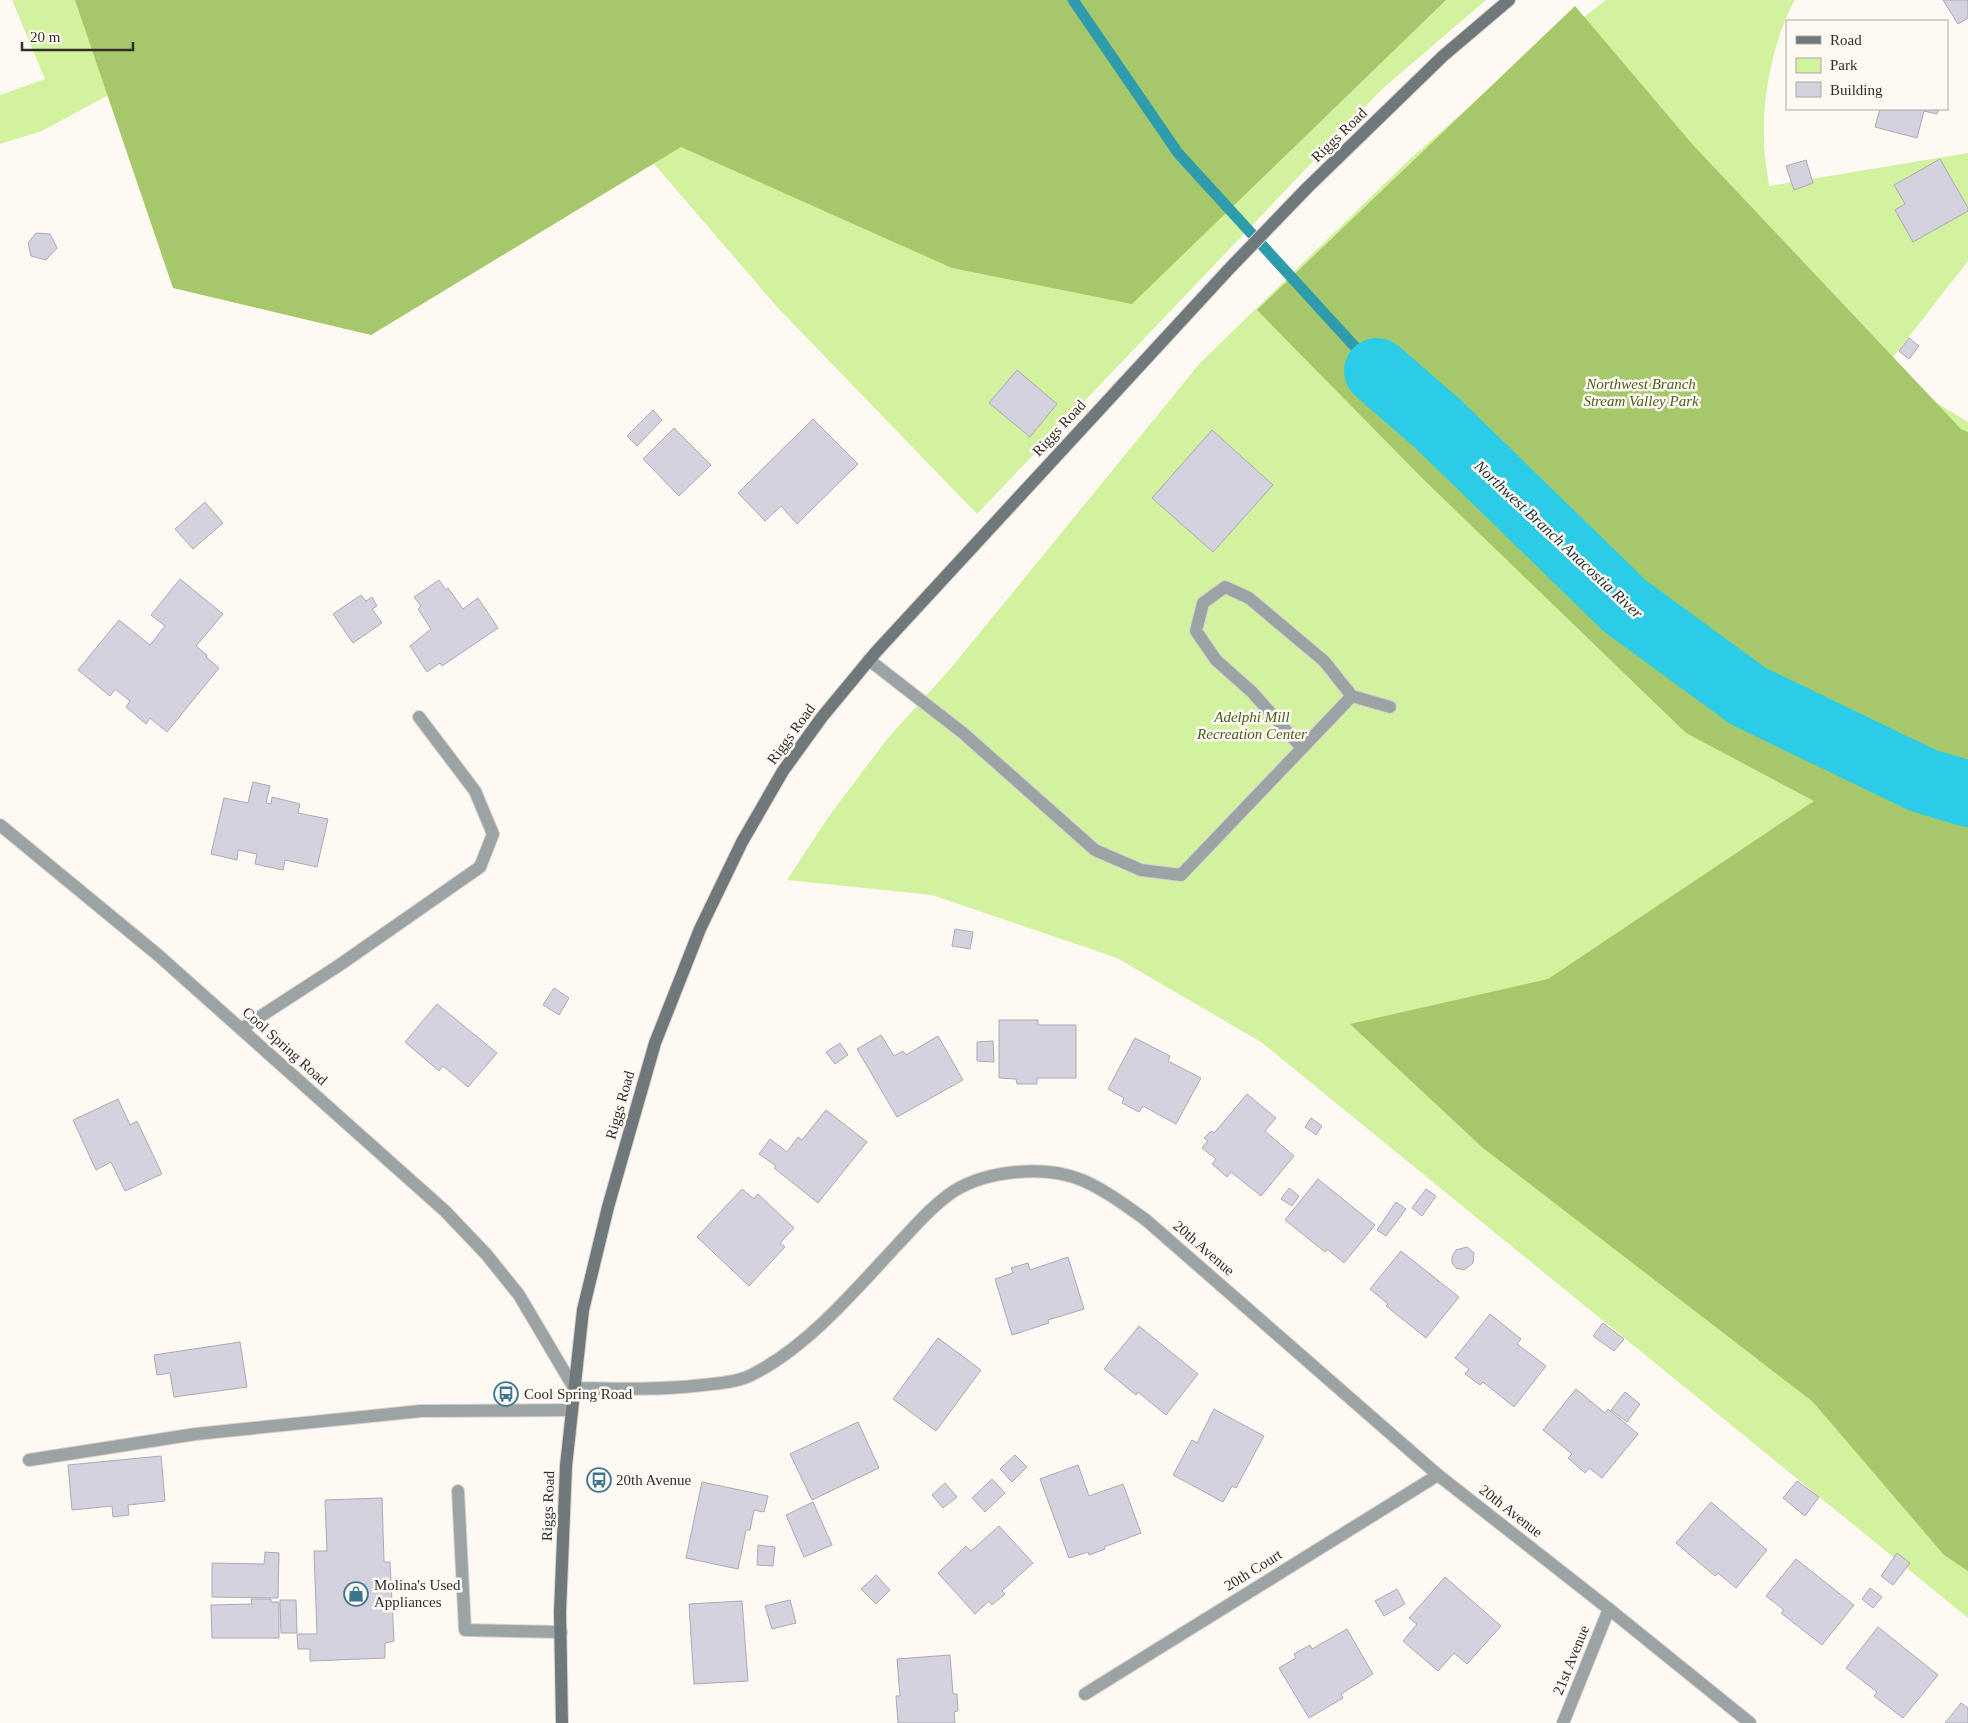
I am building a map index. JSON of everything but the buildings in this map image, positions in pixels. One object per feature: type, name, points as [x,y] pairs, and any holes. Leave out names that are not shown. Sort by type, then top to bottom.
[{"type":"main road","name":"Riggs Road","points":[[562,1723],[561,1632],[566,1466],[584,1310],[608,1207],[654,1043],[700,929],[742,842],[783,771],[822,717],[869,660],[1228,270],[1307,188],[1443,56],[1509,0]]},
{"type":"street","points":[[1302,748],[1252,692],[1216,660],[1196,631],[1203,603],[1225,587],[1249,598],[1324,661],[1352,696],[1390,707]]},
{"type":"street","points":[[869,660],[963,733],[1094,850],[1141,870],[1181,875],[1352,696]]},
{"type":"street","points":[[241,1029],[338,966],[480,867],[493,834],[475,791],[419,717]]},
{"type":"street","name":"Cool Spring Road","points":[[0,825],[158,955],[445,1211],[486,1254],[519,1295],[574,1388]]},
{"type":"street","name":"20th Avenue","points":[[574,1388],[650,1390],[690,1387],[730,1382],[756,1373],[800,1345],[926,1214],[954,1191],[988,1176],[1012,1173],[1046,1172],[1080,1180],[1112,1195],[1146,1220],[1438,1475],[1609,1609],[1750,1723]]},
{"type":"street","points":[[29,1460],[196,1434],[421,1411],[572,1410]]},
{"type":"street","name":"20th Court","points":[[1085,1694],[1438,1475]]},
{"type":"street","points":[[458,1492],[465,1630],[561,1632]]},
{"type":"street","name":"21st Avenue","points":[[1564,1723],[1609,1609]]},
{"type":"green space","points":[[12,0],[1486,0],[1381,90],[977,514],[777,307],[600,101],[140,78],[42,131],[0,144],[0,95],[45,79]]},
{"type":"green space","points":[[75,0],[1446,0],[1132,304],[952,268],[681,147],[371,335],[173,288]]},
{"type":"green space","name":"Adelphi Mill Recreation Center","points":[[1606,0],[1795,0],[1775,49],[1767,86],[1764,139],[1769,186],[1968,153],[1968,261],[1883,370],[1968,422],[1968,1618],[1261,1042],[1117,958],[932,895],[787,880],[829,816],[887,739],[951,668],[1200,363],[1410,159],[1489,89]]},
{"type":"green space","name":"Northwest Branch Stream Valley Park","points":[[1575,6],[1693,145],[1961,429],[1968,432],[1968,1571],[1944,1555],[1813,1402],[1483,1148],[1350,1024],[1548,979],[1814,801],[1686,733],[1422,478],[1257,310]]},
{"type":"waterway","points":[[1073,0],[1178,153],[1377,371]]},
{"type":"waterway","name":"Northwest Branch Anacostia River","points":[[1377,371],[1438,424],[1625,606],[1748,696],[1922,780],[1968,794]]},
{"type":"place","name":"Cool Spring Road","points":[[506,1394]]},
{"type":"place","name":"20th Avenue","points":[[599,1480]]},
{"type":"place","name":"Molina's Used Appliances","points":[[356,1594]]}]
